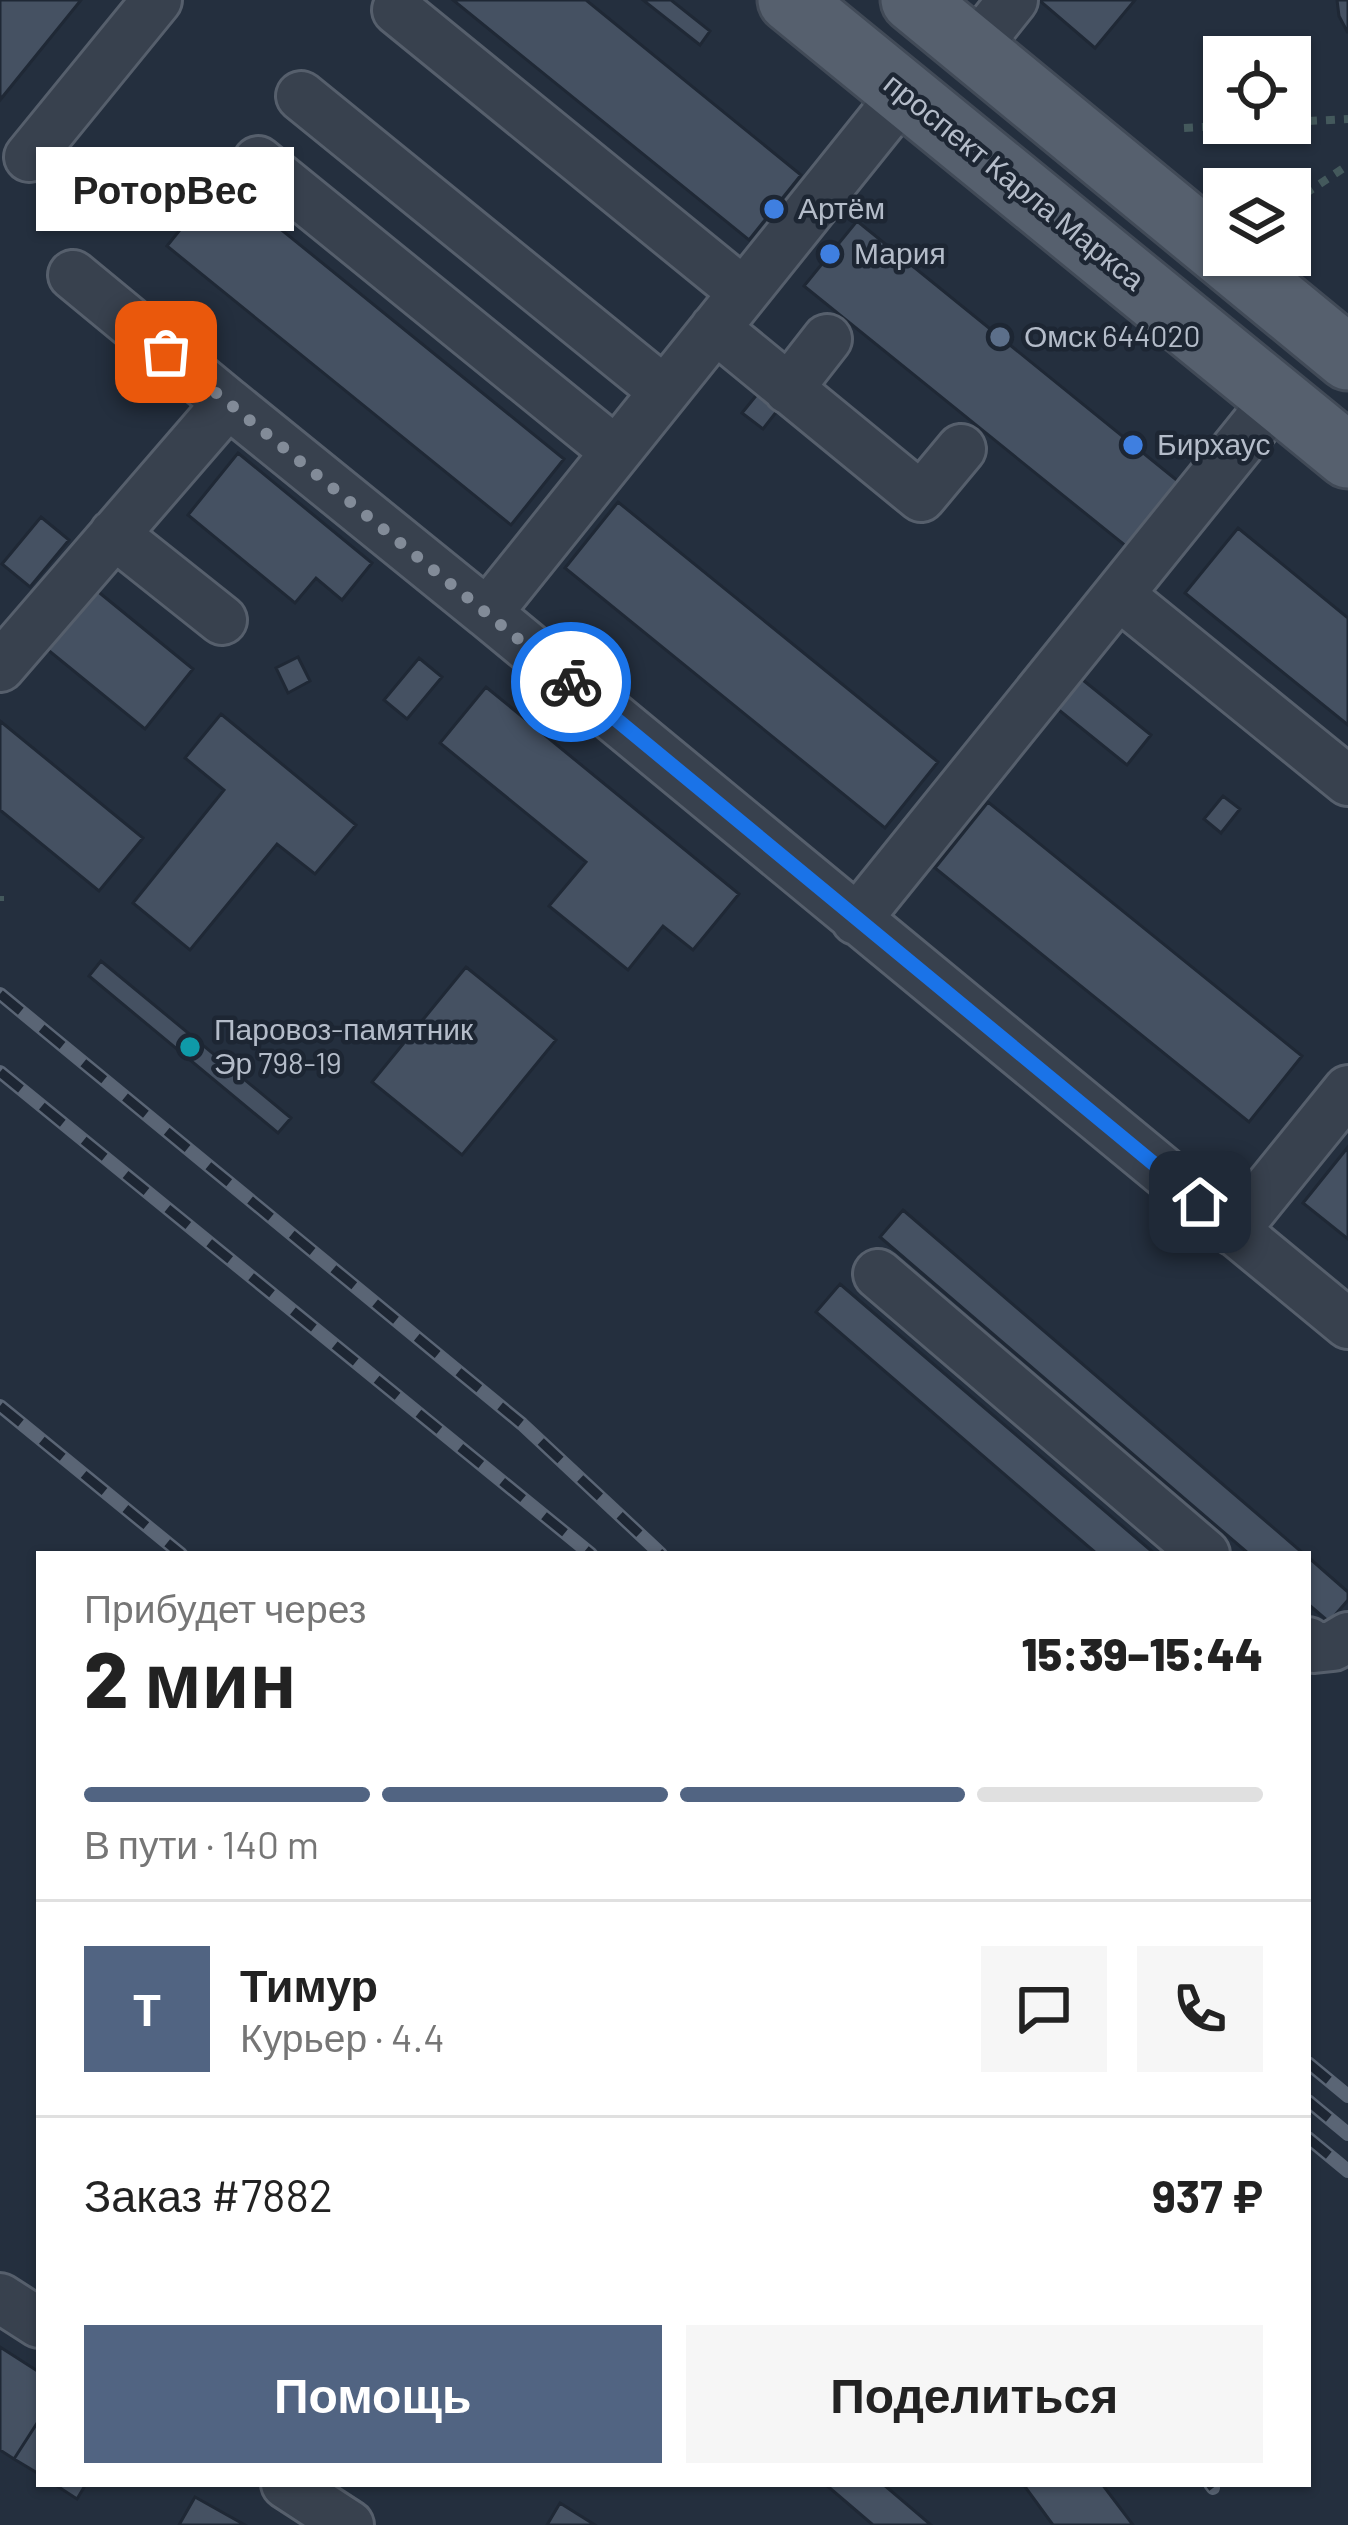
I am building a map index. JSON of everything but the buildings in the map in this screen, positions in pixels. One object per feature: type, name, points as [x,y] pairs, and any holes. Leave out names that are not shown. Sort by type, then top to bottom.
[{"type":"main road","name":"проспект Карла Маркса","points":[[790,0],[1348,457]]},
{"type":"main road","points":[[904,93],[946,27],[1203,238]]},
{"type":"main road","points":[[1188,325],[1229,276]]},
{"type":"main road","points":[[1249,276],[1348,358]]},
{"type":"street","points":[[29,157],[157,0]]},
{"type":"street","points":[[946,27],[1013,0]]},
{"type":"street","points":[[397,10],[729,310],[788,389],[922,497],[961,449]]},
{"type":"street","points":[[487,613],[904,93]]},
{"type":"street","points":[[301,96],[664,391]]},
{"type":"street","points":[[258,161],[615,451]]},
{"type":"street","points":[[73,275],[1348,1324]]},
{"type":"street","points":[[788,389],[827,339]]},
{"type":"street","points":[[856,920],[1277,398]]},
{"type":"street","points":[[0,667],[228,404]]},
{"type":"street","points":[[114,534],[222,620]]},
{"type":"street","points":[[1119,595],[1348,781]]},
{"type":"street","points":[[1234,1231],[1348,1090]]},
{"type":"street","points":[[878,1274],[1201,1551]]},
{"type":"street","points":[[1311,1645],[1333,1646],[1348,1637]]},
{"type":"street","points":[[0,2298],[36,2322]]},
{"type":"street","points":[[291,2487],[350,2525]]},
{"type":"path","points":[[1311,121],[1348,119]]},
{"type":"path","points":[[1184,128],[1203,127]]},
{"type":"path","points":[[1311,190],[1348,165]]},
{"type":"railway","points":[[0,994],[522,1424],[658,1551]]},
{"type":"railway","points":[[0,1072],[587,1551]]},
{"type":"railway","points":[[0,1406],[177,1551]]},
{"type":"railway","points":[[1311,2065],[1348,2096]]},
{"type":"railway","points":[[1311,2103],[1348,2134]]},
{"type":"railway","points":[[1311,2140],[1348,2171]]},
{"type":"way so far","points":[[166,352],[571,682]]},
{"type":"place","name":"Артём","points":[[774,209]]},
{"type":"place","name":"Мария","points":[[830,254]]},
{"type":"place","name":"Омск 644020","points":[[1000,337]]},
{"type":"place","name":"РоторВес","points":[[166,352]]},
{"type":"place","name":"Бирхаус","points":[[1133,445]]},
{"type":"place","name":"Паровоз-памятник Эр 798-19","points":[[190,1047]]},
{"type":"route","points":[[571,682],[1200,1202]]}]
